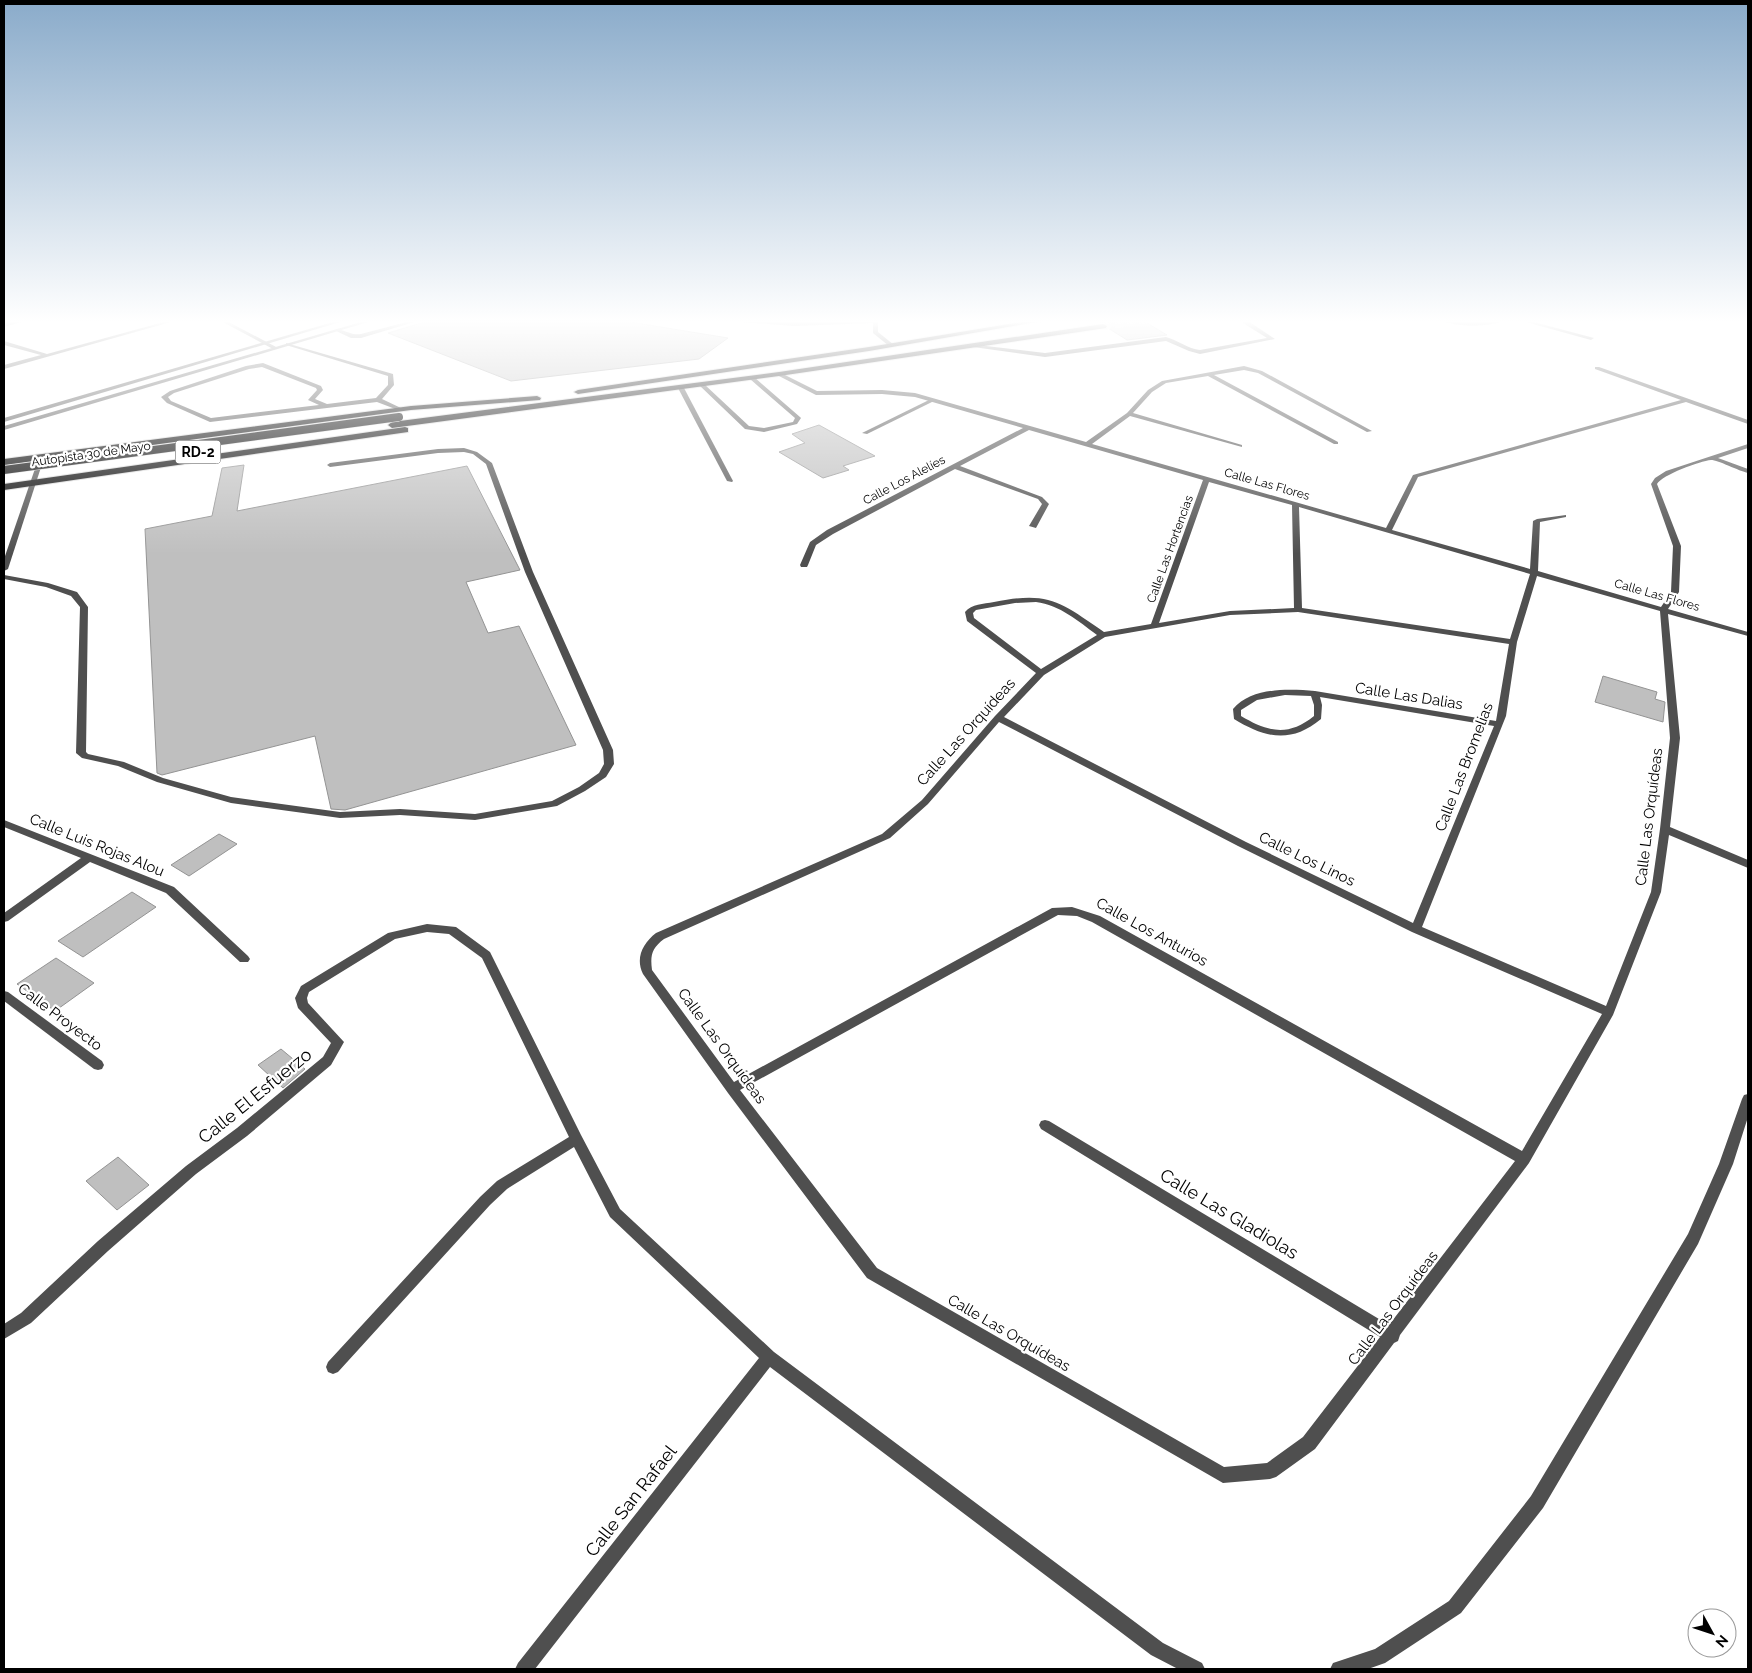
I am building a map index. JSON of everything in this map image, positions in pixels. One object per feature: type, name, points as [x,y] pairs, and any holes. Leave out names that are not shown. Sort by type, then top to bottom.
[{"type":"highway","points":[[4,462],[399,413],[539,398]]},
{"type":"highway","name":"Autopista 30 de Mayo","points":[[4,479],[605,398]]},
{"type":"highway","points":[[4,487],[470,421],[561,404]]},
{"type":"highway","name":"Autopista 30 de Mayo","points":[[4,470],[399,413]]},
{"type":"street","points":[[4,420],[78,398]]},
{"type":"street","points":[[4,428],[105,398]]},
{"type":"street","points":[[165,398],[169,402],[210,420],[378,400],[399,413]]},
{"type":"street","points":[[314,398],[312,400],[326,406]]},
{"type":"street","points":[[686,398],[730,481]]},
{"type":"street","points":[[716,398],[747,428],[764,430],[795,423],[798,418],[775,398]]},
{"type":"street","name":"Calle Las Flores","points":[[924,398],[1664,608],[1748,634]]},
{"type":"street","points":[[1086,445],[1129,414],[1144,398]]},
{"type":"street","points":[[1253,398],[1336,443]]},
{"type":"street","points":[[1308,398],[1369,431]]},
{"type":"street","points":[[1682,398],[1748,422]]},
{"type":"street","points":[[865,433],[932,400]]},
{"type":"street","points":[[1388,530],[1415,476],[1687,400]]},
{"type":"street","points":[[1129,414],[1240,446]]},
{"type":"street","name":"Calle Los Alelíes","points":[[804,565],[813,544],[830,532],[1027,428]]},
{"type":"street","points":[[1664,608],[1675,592],[1677,546],[1654,484],[1662,475],[1748,446]]},
{"type":"street","points":[[4,577],[48,585],[74,594],[84,607],[81,753],[85,756],[121,764],[160,780],[231,800],[340,815],[400,812],[475,817],[554,804],[582,789],[602,775],[609,764],[608,750],[529,572],[489,463],[475,453],[464,450],[438,451],[330,465]]},
{"type":"street","points":[[4,569],[41,457]]},
{"type":"street","points":[[1712,458],[1748,471]]},
{"type":"street","points":[[954,466],[1040,498],[1046,504],[1033,526]]},
{"type":"street","name":"Calle Las Hortencias","points":[[1154,626],[1207,479]]},
{"type":"street","points":[[1295,504],[1298,610]]},
{"type":"street","name":"Calle Las Bromelias","points":[[1416,929],[1499,724],[1513,642],[1534,572],[1537,520],[1564,516]]},
{"type":"street","points":[[1041,673],[970,619],[969,612],[974,608],[1032,600],[1044,601],[1055,604],[1103,635]]},
{"type":"street","name":"Calle Las Orquídeas","points":[[1513,642],[1298,610],[1230,613],[1103,635],[1041,673],[998,718],[925,802],[886,836],[660,936],[647,945],[644,958],[647,970],[732,1089],[872,1273],[1223,1475],[1270,1471],[1310,1443],[1393,1336],[1524,1159],[1609,1012],[1656,892],[1665,829],[1675,738],[1664,608]]},
{"type":"street","name":"Calle Las Dalias","points":[[1315,694],[1318,705],[1318,717],[1301,731],[1287,734],[1263,730],[1237,717],[1237,708],[1252,698],[1286,694],[1315,694],[1499,724]]},
{"type":"street","name":"Calle Los Linos","points":[[998,718],[1242,844],[1416,929],[1609,1012]]},
{"type":"street","name":"Calle Luis Rojas Alou","points":[[4,824],[170,890],[244,959]]},
{"type":"street","points":[[1665,829],[1748,864]]},
{"type":"street","points":[[4,918],[89,857]]},
{"type":"street","name":"Calle Los Anturios","points":[[732,1089],[1056,911],[1069,909],[1082,912],[1096,919],[1524,1159]]},
{"type":"street","name":"Calle El Esfuerzo","points":[[4,1332],[26,1318],[103,1246],[191,1170],[242,1132],[327,1061],[338,1042],[302,1005],[301,998],[306,989],[392,936],[427,928],[452,930],[486,955],[576,1139]]},
{"type":"street","name":"Calle Proyecto","points":[[4,995],[98,1065]]},
{"type":"street","points":[[1339,1669],[1379,1657],[1455,1607],[1537,1502],[1693,1239],[1726,1164],[1748,1099]]},
{"type":"street","name":"Calle Las Gladiolas","points":[[1045,1126],[1393,1336]]},
{"type":"street","points":[[332,1367],[485,1201],[502,1185],[576,1139],[615,1213],[769,1357],[1157,1649],[1196,1669]]},
{"type":"street","name":"Calle San Rafael","points":[[524,1669],[769,1357]]},
{"type":"building","points":[[819,425],[875,456],[843,466],[849,470],[823,478],[779,452],[805,443],[792,434]]},
{"type":"building","points":[[244,465],[237,511],[467,466],[520,570],[466,582],[488,633],[519,626],[576,745],[345,810],[331,809],[315,736],[162,775],[157,773],[145,529],[212,516],[222,468]]},
{"type":"building","points":[[1603,676],[1657,692],[1655,699],[1665,702],[1663,722],[1595,702]]},
{"type":"building","points":[[219,834],[237,844],[189,876],[171,865]]},
{"type":"building","points":[[132,892],[156,907],[83,957],[58,941]]},
{"type":"building","points":[[56,958],[94,983],[55,1011],[17,984]]},
{"type":"building","points":[[281,1049],[305,1069],[283,1088],[258,1065]]},
{"type":"building","points":[[118,1157],[149,1185],[117,1210],[86,1181]]}]
